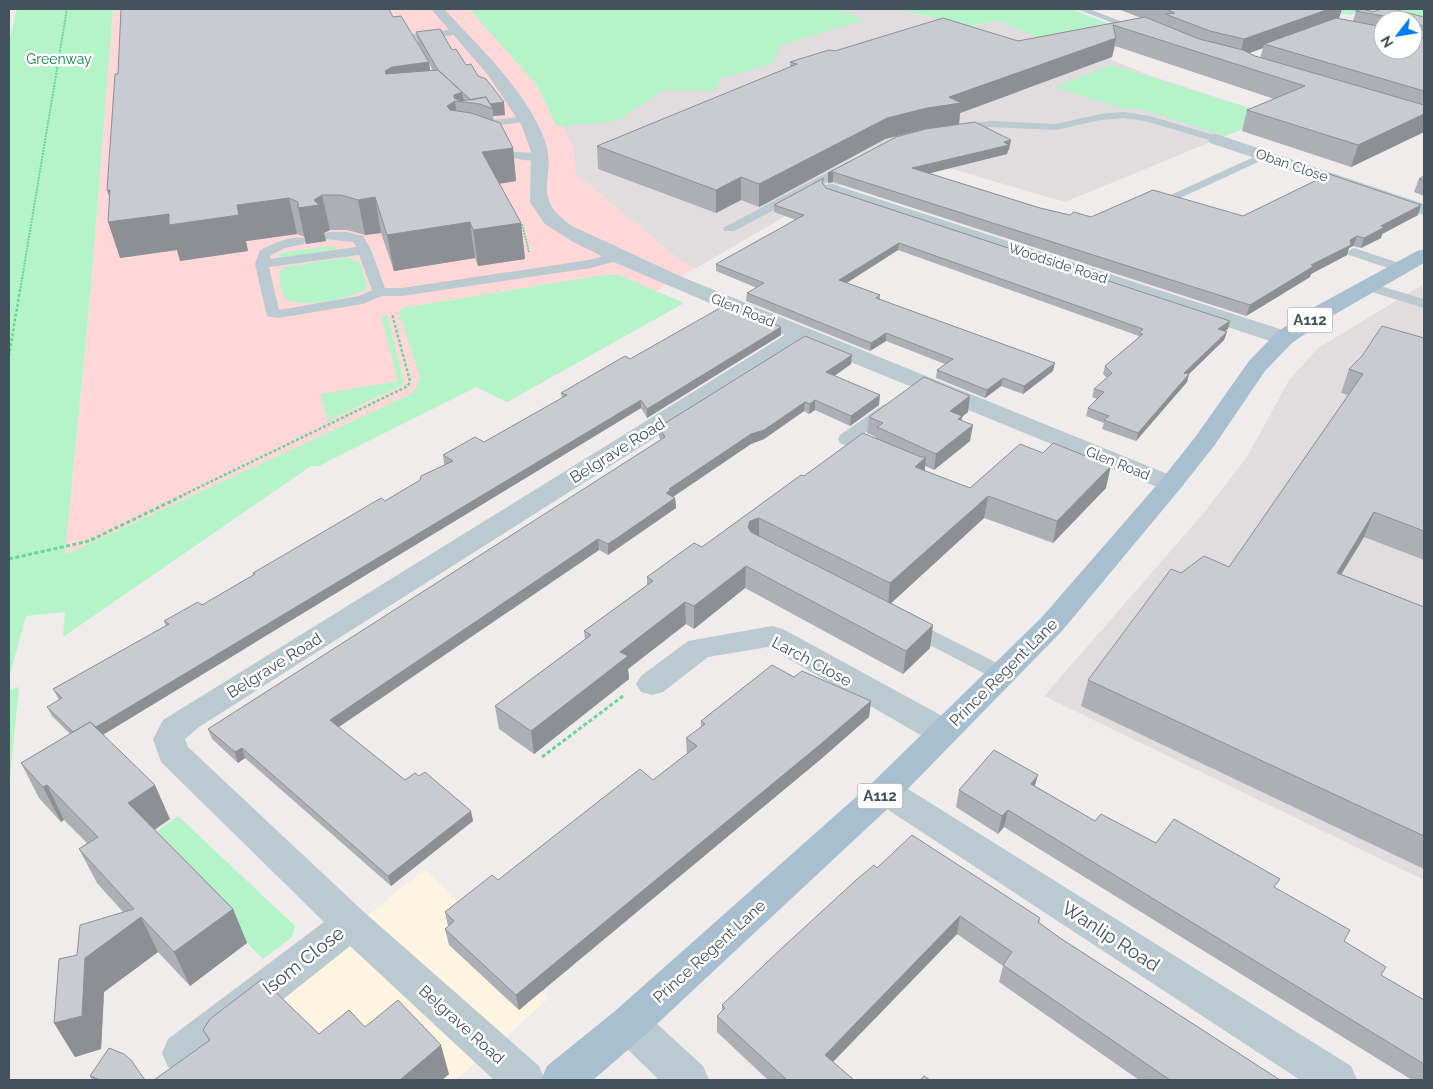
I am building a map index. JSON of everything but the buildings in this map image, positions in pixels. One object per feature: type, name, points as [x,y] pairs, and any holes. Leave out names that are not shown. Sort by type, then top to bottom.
[{"type":"main road","name":"Prince Regent Lane","points":[[562,1080],[628,1024],[885,791],[1052,624],[1171,484],[1205,441],[1257,366],[1284,338],[1316,315],[1424,255]]},
{"type":"street","name":"Glen Road","points":[[437,9],[458,32],[528,119],[538,143],[540,156],[536,192],[544,210],[566,229],[618,256],[802,334],[911,391],[1171,484]]},
{"type":"street","name":"Oban Close","points":[[1216,139],[1424,210]]},
{"type":"street","name":"Woodside Road","points":[[823,186],[1284,338]]},
{"type":"street","name":"Belgrave Road","points":[[524,1080],[351,923],[173,753],[169,739],[174,729],[188,718],[802,334]]},
{"type":"street","name":"Larch Close","points":[[652,684],[699,648],[772,636],[943,732]]},
{"type":"street","name":"Wanlip Road","points":[[885,791],[1336,1080]]},
{"type":"street","name":"Isom Close","points":[[183,1053],[351,923]]},
{"type":"street","points":[[628,1024],[688,1080]]},
{"type":"lane","points":[[1081,9],[1154,36]]},
{"type":"lane","points":[[426,69],[409,39],[411,37],[458,32]]},
{"type":"lane","points":[[467,115],[477,125]]},
{"type":"lane","points":[[946,130],[990,124],[1056,127],[1100,117],[1124,115],[1146,118],[1216,139]]},
{"type":"lane","points":[[464,128],[528,119]]},
{"type":"lane","points":[[480,140],[513,154],[540,156]]},
{"type":"lane","points":[[1172,197],[1265,155]]},
{"type":"lane","points":[[729,228],[823,186],[857,161]]},
{"type":"lane","points":[[330,236],[347,236],[358,239],[380,292]]},
{"type":"lane","points":[[299,241],[281,245],[265,253],[262,264],[272,313],[363,300],[380,292],[402,292],[591,264],[618,256]]},
{"type":"lane","points":[[262,264],[364,250]]},
{"type":"lane","points":[[1354,252],[1400,268]]},
{"type":"lane","points":[[1367,286],[1424,304]]},
{"type":"lane","points":[[890,458],[846,439],[911,391]]},
{"type":"lane","points":[[897,619],[1002,674]]},
{"type":"path","points":[[9,356],[66,9]]},
{"type":"path","points":[[1354,9],[1359,14]]},
{"type":"path","points":[[520,216],[528,250]]},
{"type":"path","points":[[9,559],[89,541],[408,386],[410,381],[391,308]]},
{"type":"path","points":[[542,757],[639,685],[652,684]]},
{"type":"shaded area","points":[[113,9],[469,9],[537,86],[556,125],[563,126],[573,148],[576,174],[682,262],[696,268],[663,286],[657,292],[684,303],[507,402],[476,387],[435,408],[65,555],[91,286]]},
{"type":"shaded area","points":[[469,9],[895,9],[969,26],[999,21],[1043,40],[1080,47],[1151,76],[1274,116],[1065,202],[901,154],[832,189],[696,268],[682,262],[576,174],[573,148],[563,126],[556,125],[537,86]]},
{"type":"shaded area","points":[[1424,284],[1424,880],[1044,696],[1202,515],[1247,457],[1289,380],[1318,348]]},
{"type":"shaded area","points":[[425,869],[549,998],[456,1080],[232,1080],[206,1046]]},
{"type":"green space","name":"Greenway","points":[[17,9],[113,9],[91,286],[65,555],[413,393],[420,378],[399,313],[402,308],[603,275],[619,275],[684,303],[507,402],[476,387],[319,466],[311,466],[63,637],[65,612],[26,616],[9,678],[9,42]]},
{"type":"green space","points":[[469,9],[837,9],[864,20],[781,45],[773,63],[719,79],[717,90],[664,90],[617,121],[563,126],[556,125],[537,85]]},
{"type":"green space","points":[[895,9],[1071,9],[1141,36],[1043,40],[999,21],[969,26]]},
{"type":"green space","points":[[1323,9],[1424,9],[1424,34],[1423,10],[1373,10],[1373,17],[1356,13],[1350,15]]},
{"type":"green space","points":[[1112,65],[1274,116],[1225,136],[1137,108],[1125,109],[1054,87]]},
{"type":"green space","points":[[330,246],[338,249],[279,258],[278,255],[287,252]]},
{"type":"green space","points":[[347,257],[360,263],[367,286],[366,290],[325,302],[303,303],[284,298],[279,280],[280,271],[286,267]]},
{"type":"green space","points":[[387,315],[404,381],[402,385],[328,421],[320,394],[398,381],[381,316]]},
{"type":"green space","points":[[19,687],[9,788],[9,690]]},
{"type":"green space","points":[[178,816],[295,926],[292,937],[263,959],[146,839]]}]
